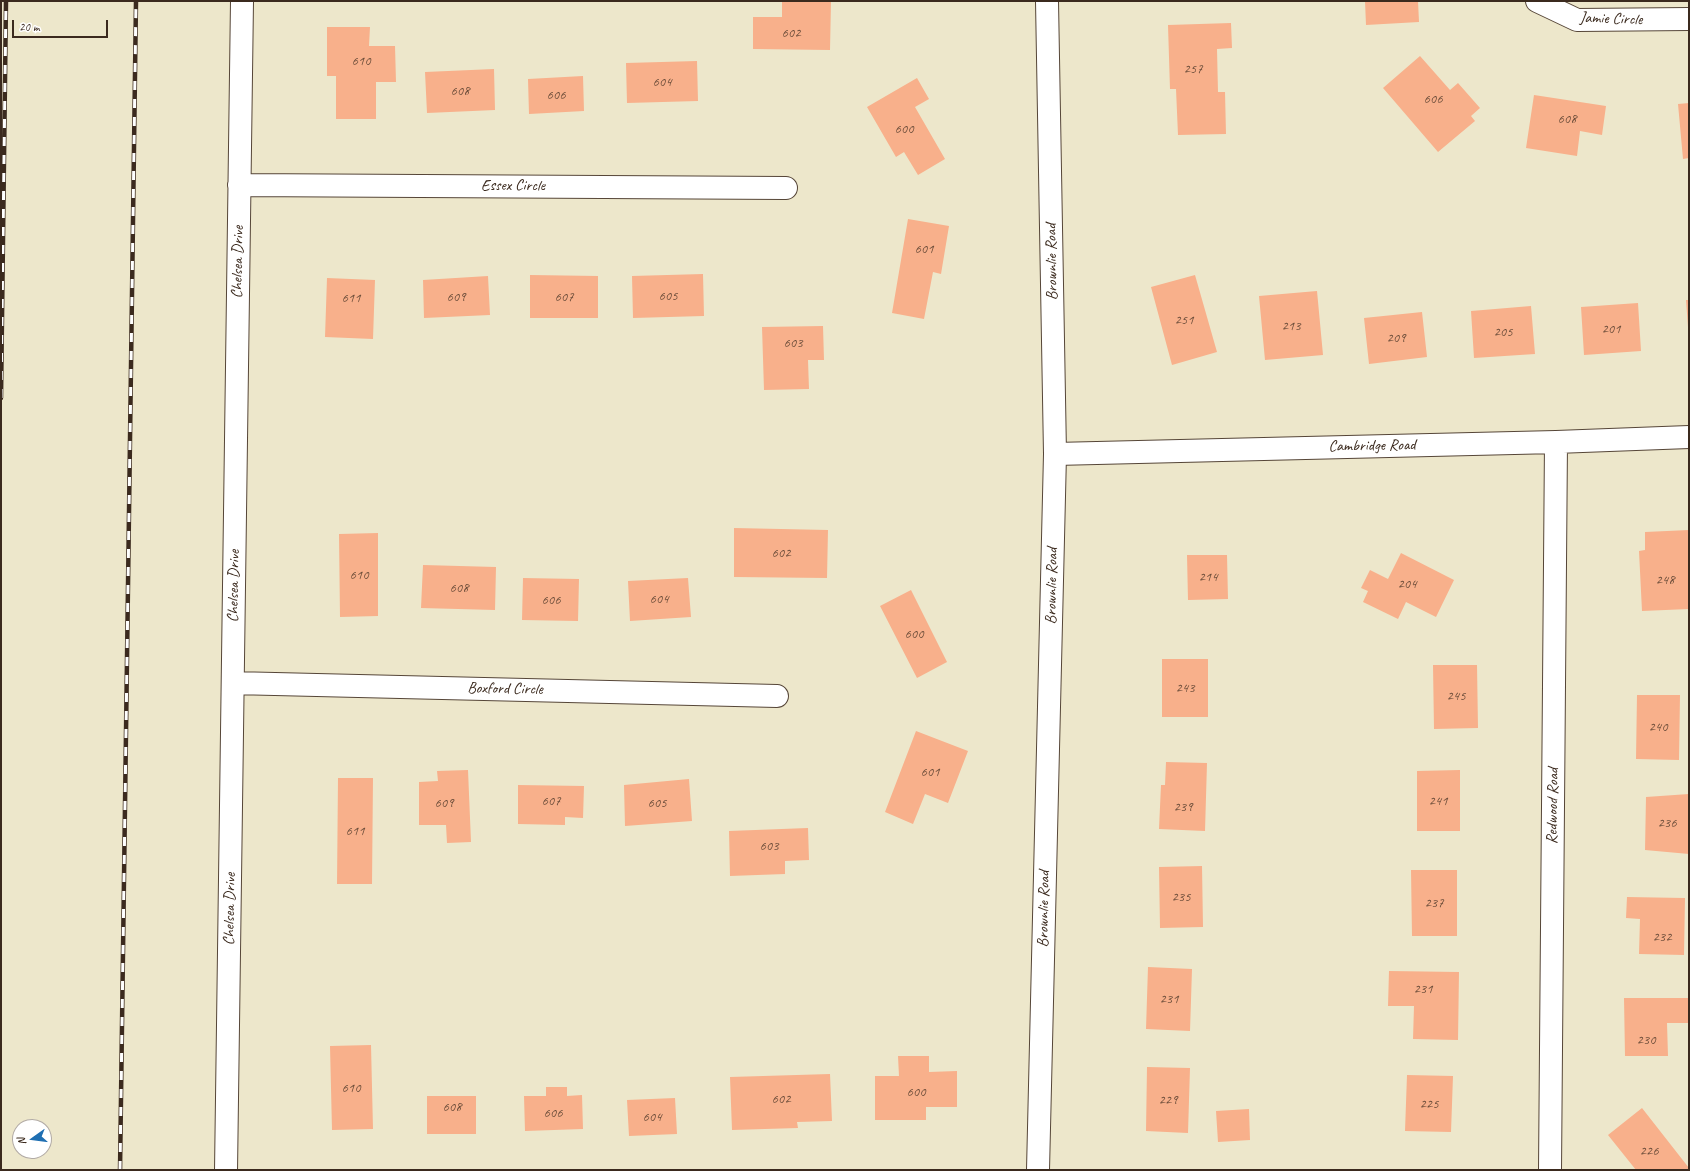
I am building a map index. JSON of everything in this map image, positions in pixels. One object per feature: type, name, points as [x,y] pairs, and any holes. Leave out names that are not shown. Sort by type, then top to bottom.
[{"type":"street","name":"Chelsea Drive","points":[[226,1170],[242,1]]},
{"type":"street","name":"Brownlie Road","points":[[1038,1170],[1056,454],[1047,1]]},
{"type":"street","name":"Jamie Circle","points":[[1537,1],[1578,20],[1689,19]]},
{"type":"street","name":"Essex Circle","points":[[239,185],[786,188]]},
{"type":"street","name":"Cambridge Road","points":[[1056,454],[1556,442],[1689,437]]},
{"type":"street","name":"Redwood Road","points":[[1550,1170],[1556,442]]},
{"type":"street","name":"Boxford Circle","points":[[233,683],[777,696]]},
{"type":"building","points":[[782,1],[831,1],[830,50],[753,49],[753,17],[782,17]]},
{"type":"building","points":[[1365,1],[1418,1],[1419,22],[1366,25]]},
{"type":"building","points":[[1231,23],[1232,48],[1217,49],[1218,92],[1225,92],[1226,134],[1178,135],[1176,89],[1170,89],[1168,25]]},
{"type":"building","points":[[327,27],[370,27],[369,46],[395,46],[396,82],[376,82],[376,119],[336,119],[336,76],[327,76]]},
{"type":"building","points":[[1420,56],[1450,90],[1458,83],[1480,108],[1471,116],[1475,121],[1438,152],[1383,88]]},
{"type":"building","points":[[697,61],[698,101],[627,103],[626,63]]},
{"type":"building","points":[[494,69],[495,110],[427,113],[425,72]]},
{"type":"building","points":[[583,76],[584,111],[529,114],[528,79]]},
{"type":"building","points":[[917,78],[929,99],[915,107],[945,159],[918,175],[904,152],[896,157],[867,107]]},
{"type":"building","points":[[1534,95],[1606,106],[1602,135],[1580,131],[1577,156],[1526,148]]},
{"type":"building","points":[[1689,103],[1689,158],[1683,159],[1678,104]]},
{"type":"building","points":[[908,219],[949,226],[941,274],[933,272],[924,319],[892,313]]},
{"type":"building","points":[[703,274],[704,316],[633,318],[632,276]]},
{"type":"building","points":[[530,275],[598,276],[598,318],[530,318]]},
{"type":"building","points":[[1195,275],[1217,352],[1172,365],[1151,287]]},
{"type":"building","points":[[488,276],[490,315],[424,318],[423,280]]},
{"type":"building","points":[[327,278],[375,280],[373,339],[325,337]]},
{"type":"building","points":[[1317,291],[1323,355],[1265,360],[1259,296]]},
{"type":"building","points":[[1686,300],[1689,300],[1689,327],[1688,327]]},
{"type":"building","points":[[1638,303],[1641,351],[1584,355],[1581,307]]},
{"type":"building","points":[[1531,306],[1535,354],[1474,358],[1471,311]]},
{"type":"building","points":[[1422,312],[1427,357],[1369,364],[1364,318]]},
{"type":"building","points":[[823,326],[824,360],[808,360],[809,389],[764,390],[762,327]]},
{"type":"building","points":[[734,528],[828,530],[827,578],[734,577]]},
{"type":"building","points":[[1689,530],[1689,609],[1642,611],[1639,551],[1645,550],[1645,532]]},
{"type":"building","points":[[378,533],[378,616],[340,617],[339,534]]},
{"type":"building","points":[[1401,553],[1454,580],[1436,617],[1406,602],[1398,619],[1363,602],[1368,591],[1361,588],[1370,570],[1388,579]]},
{"type":"building","points":[[1187,555],[1227,555],[1228,599],[1188,600]]},
{"type":"building","points":[[423,565],[496,567],[495,610],[421,608]]},
{"type":"building","points":[[523,578],[579,579],[578,621],[522,620]]},
{"type":"building","points":[[688,578],[691,617],[630,621],[628,581]]},
{"type":"building","points":[[911,590],[947,662],[917,678],[880,606]]},
{"type":"building","points":[[1162,659],[1208,659],[1208,717],[1162,717]]},
{"type":"building","points":[[1433,665],[1477,665],[1478,728],[1434,729]]},
{"type":"building","points":[[1637,695],[1680,695],[1679,760],[1636,759]]},
{"type":"building","points":[[916,731],[968,751],[948,803],[925,794],[913,824],[885,812]]},
{"type":"building","points":[[1166,762],[1207,763],[1205,831],[1159,829],[1161,785],[1165,785]]},
{"type":"building","points":[[468,770],[471,842],[447,843],[446,825],[419,825],[419,782],[438,781],[437,771]]},
{"type":"building","points":[[1460,770],[1460,831],[1417,831],[1417,771]]},
{"type":"building","points":[[338,778],[373,778],[372,884],[337,884]]},
{"type":"building","points":[[689,779],[692,821],[625,826],[624,785]]},
{"type":"building","points":[[518,785],[584,786],[583,818],[565,817],[565,825],[518,824]]},
{"type":"building","points":[[1689,794],[1689,854],[1645,850],[1646,797]]},
{"type":"building","points":[[808,828],[809,860],[785,861],[785,874],[730,876],[729,831]]},
{"type":"building","points":[[1202,866],[1203,927],[1160,928],[1159,867]]},
{"type":"building","points":[[1411,870],[1457,870],[1457,936],[1412,936]]},
{"type":"building","points":[[1627,897],[1685,898],[1684,955],[1639,954],[1640,919],[1626,918]]},
{"type":"building","points":[[1148,967],[1192,969],[1190,1031],[1146,1029]]},
{"type":"building","points":[[1389,971],[1459,972],[1458,1040],[1413,1039],[1414,1006],[1388,1006]]},
{"type":"building","points":[[1624,998],[1689,998],[1689,1023],[1667,1023],[1668,1056],[1625,1056]]},
{"type":"building","points":[[371,1045],[373,1129],[332,1130],[330,1046]]},
{"type":"building","points":[[898,1056],[929,1056],[929,1072],[957,1071],[957,1107],[926,1107],[926,1120],[875,1120],[875,1076],[899,1076]]},
{"type":"building","points":[[1147,1067],[1190,1068],[1188,1133],[1146,1131]]},
{"type":"building","points":[[830,1074],[832,1121],[797,1122],[798,1128],[732,1130],[730,1077]]},
{"type":"building","points":[[1407,1075],[1453,1076],[1451,1132],[1405,1131]]},
{"type":"building","points":[[546,1087],[567,1087],[567,1096],[582,1095],[583,1129],[525,1131],[524,1096],[546,1096]]},
{"type":"building","points":[[427,1096],[476,1096],[476,1134],[427,1134]]},
{"type":"building","points":[[675,1098],[677,1134],[629,1136],[627,1100]]},
{"type":"building","points":[[1642,1108],[1689,1168],[1689,1170],[1636,1170],[1608,1135]]},
{"type":"building","points":[[1249,1109],[1250,1140],[1218,1142],[1216,1111]]},
{"type":"railway","points":[[1,398],[6,1]]},
{"type":"railway","points":[[120,1170],[136,1]]}]
